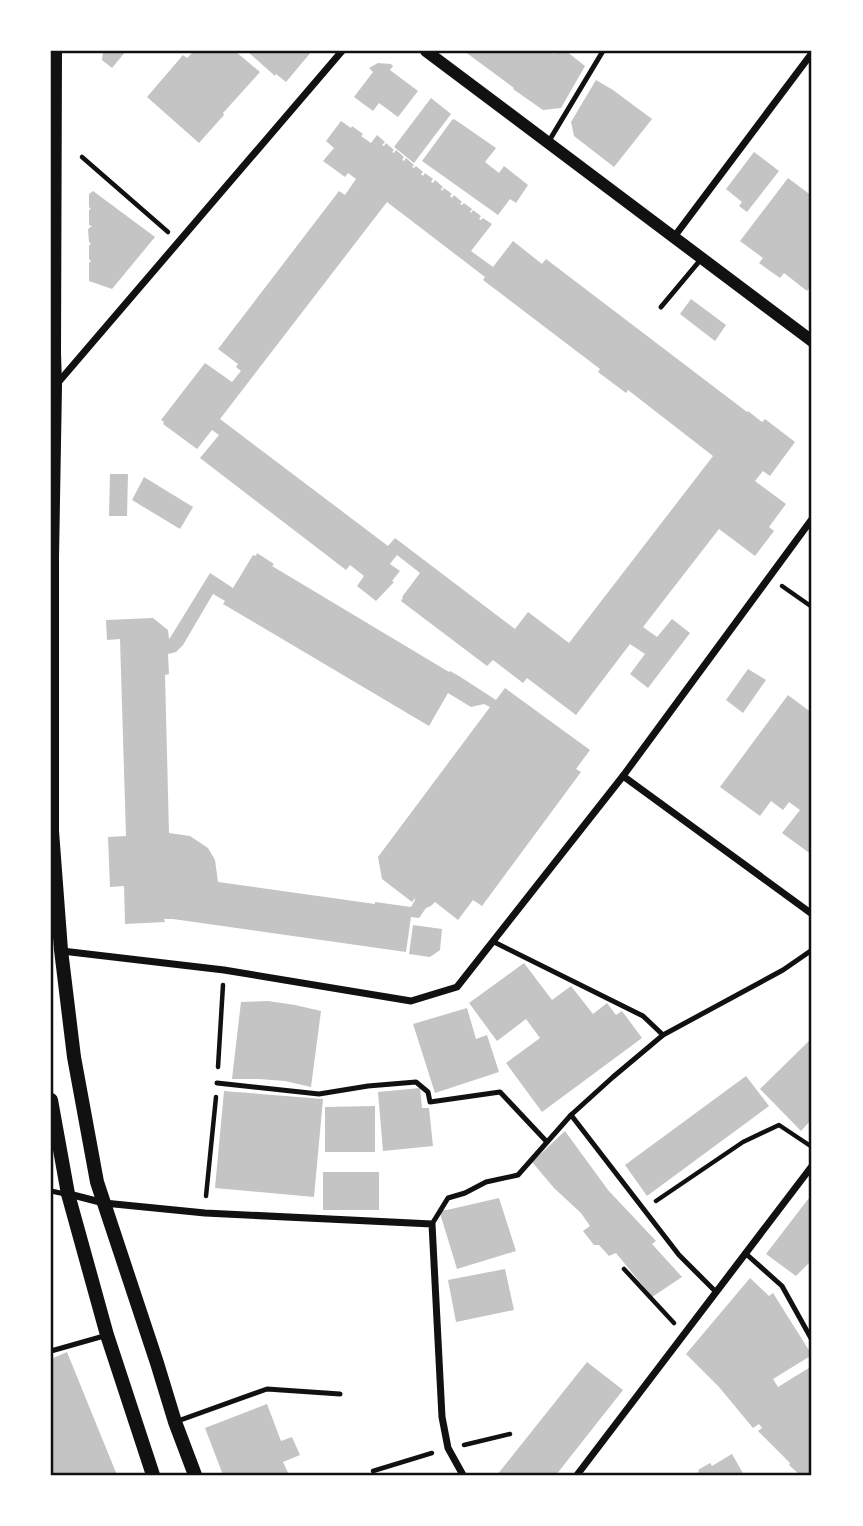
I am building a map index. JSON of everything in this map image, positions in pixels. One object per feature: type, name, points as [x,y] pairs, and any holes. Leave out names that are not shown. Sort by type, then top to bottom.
[{"type":"main road","points":[[55,51],[52,831],[61,950],[74,1058],[97,1182],[175,1422],[195,1475]]},
{"type":"main road","points":[[51,1100],[68,1194],[107,1335],[153,1475]]},
{"type":"street","points":[[53,389],[342,51]]},
{"type":"street","points":[[426,51],[812,341]]},
{"type":"street","points":[[674,237],[812,53]]},
{"type":"street","points":[[61,950],[224,971],[411,1001],[457,987],[623,776],[812,519]]},
{"type":"street","points":[[623,776],[812,914]]},
{"type":"street","points":[[577,1475],[812,1166]]},
{"type":"street","points":[[68,1194],[104,1203],[205,1213],[432,1224],[442,1417],[448,1448],[463,1475]]},
{"type":"lane","points":[[548,143],[603,51]]},
{"type":"lane","points":[[661,307],[702,258]]},
{"type":"lane","points":[[494,942],[643,1016],[663,1035]]},
{"type":"lane","points":[[432,1224],[447,1198],[465,1193],[486,1182],[518,1175],[571,1115],[663,1035],[783,970],[812,950]]},
{"type":"lane","points":[[217,1083],[319,1094],[368,1086],[416,1083],[428,1091],[430,1102],[500,1092],[547,1142]]},
{"type":"lane","points":[[571,1115],[679,1255],[716,1292]]},
{"type":"lane","points":[[51,1191],[68,1194]]},
{"type":"lane","points":[[745,1253],[782,1286],[812,1340]]},
{"type":"lane","points":[[51,1351],[107,1335]]},
{"type":"lane","points":[[175,1422],[267,1389],[340,1394]]},
{"type":"path","points":[[82,157],[180,242]]},
{"type":"path","points":[[770,578],[812,607]]},
{"type":"path","points":[[643,1209],[743,1142],[779,1125],[812,1147]]},
{"type":"path","points":[[624,1269],[684,1334]]},
{"type":"path","points":[[373,1471],[448,1448],[510,1434]]},
{"type":"building","points":[[103,51],[126,51],[112,68],[102,60]]},
{"type":"building","points":[[194,51],[235,51],[260,72],[199,143],[147,97],[183,55],[187,58]]},
{"type":"building","points":[[247,51],[312,51],[286,82],[276,74],[275,76]]},
{"type":"building","points":[[464,51],[550,51],[554,54],[556,51],[566,51],[585,66],[561,108],[543,110]]},
{"type":"building","points":[[378,63],[391,64],[393,66],[390,70],[418,91],[398,117],[379,103],[373,111],[354,97],[373,72],[369,68]]},
{"type":"building","points":[[596,80],[652,119],[614,167],[574,136],[571,122]]},
{"type":"building","points":[[431,98],[451,114],[414,163],[394,147]]},
{"type":"building","points":[[454,119],[496,148],[485,162],[499,173],[504,166],[528,185],[516,203],[510,199],[498,215],[422,161]]},
{"type":"building","points":[[341,121],[363,134],[361,136],[371,143],[377,135],[385,142],[382,145],[386,143],[394,153],[396,150],[404,157],[402,160],[406,158],[414,165],[412,167],[416,166],[423,172],[423,176],[425,173],[433,179],[431,182],[435,180],[443,187],[442,191],[444,188],[452,194],[452,198],[454,195],[462,202],[460,204],[464,203],[472,209],[471,213],[473,210],[481,216],[479,219],[483,218],[492,224],[471,251],[493,267],[513,241],[542,264],[546,259],[747,412],[762,422],[765,419],[795,442],[770,476],[763,471],[755,481],[786,504],[769,527],[774,531],[755,556],[719,529],[643,627],[657,637],[672,619],[690,633],[648,688],[630,674],[645,654],[630,644],[576,715],[527,678],[523,683],[493,660],[487,666],[401,601],[420,573],[397,555],[390,564],[400,571],[392,581],[394,582],[376,601],[357,586],[364,576],[350,565],[346,570],[200,458],[219,435],[212,430],[197,449],[163,424],[161,420],[205,363],[232,382],[241,371],[236,367],[238,364],[218,349],[339,191],[345,195],[356,179],[348,173],[345,177],[323,161],[334,148],[326,141]],"holes":[[[387,202],[485,277],[483,280],[600,369],[598,372],[626,393],[628,390],[713,456],[569,643],[528,612],[515,629],[395,538],[388,546],[220,419]]]},
{"type":"building","points":[[754,152],[779,171],[747,212],[739,206],[742,202],[726,189]]},
{"type":"building","points":[[788,178],[812,196],[812,284],[807,291],[784,273],[780,278],[759,263],[763,258],[740,241]]},
{"type":"building","points":[[93,191],[155,237],[112,289],[89,281],[91,243],[88,229],[92,226],[89,225],[89,194]]},
{"type":"building","points":[[691,299],[726,325],[715,341],[680,314]]},
{"type":"building","points":[[110,474],[128,474],[127,516],[109,516]]},
{"type":"building","points":[[144,477],[193,507],[180,529],[132,500]]},
{"type":"building","points":[[257,553],[274,564],[272,566],[496,700],[505,688],[590,750],[576,769],[581,772],[482,906],[473,900],[458,920],[435,902],[426,908],[419,918],[411,917],[406,952],[173,919],[164,919],[165,922],[125,924],[124,886],[110,887],[108,837],[126,836],[120,639],[107,640],[106,620],[153,618],[168,630],[169,639],[210,573],[233,588],[253,555],[256,556]],"holes":[[[213,594],[225,601],[223,604],[429,726],[448,693],[471,707],[484,704],[490,707],[378,857],[382,879],[412,902],[415,898],[411,907],[218,882],[215,860],[208,848],[190,836],[169,833],[165,675],[169,674],[168,654],[176,652],[183,645]]]},
{"type":"building","points":[[748,669],[766,680],[743,713],[726,700]]},
{"type":"building","points":[[788,695],[812,713],[812,855],[782,833],[800,810],[789,802],[783,810],[771,801],[760,816],[720,787]]},
{"type":"building","points":[[413,925],[442,929],[440,950],[430,957],[409,954]]},
{"type":"building","points":[[524,963],[552,1000],[571,986],[593,1014],[607,1003],[616,1015],[622,1011],[642,1038],[542,1112],[506,1063],[540,1038],[526,1019],[497,1041],[469,1003]]},
{"type":"building","points":[[268,1001],[321,1011],[311,1087],[285,1081],[232,1079],[241,1002]]},
{"type":"building","points":[[467,1008],[476,1039],[487,1035],[499,1072],[435,1093],[413,1024]]},
{"type":"building","points":[[812,1038],[812,1119],[801,1131],[760,1089]]},
{"type":"building","points":[[746,1076],[769,1106],[647,1196],[625,1165]]},
{"type":"building","points":[[420,1088],[422,1108],[429,1108],[433,1146],[383,1151],[378,1092]]},
{"type":"building","points":[[224,1091],[323,1099],[314,1197],[215,1188]]},
{"type":"building","points":[[375,1106],[375,1152],[325,1152],[325,1107]]},
{"type":"building","points":[[565,1131],[608,1190],[656,1241],[652,1244],[682,1277],[652,1297],[616,1253],[609,1256],[599,1245],[594,1245],[583,1231],[590,1226],[581,1213],[554,1188],[532,1162]]},
{"type":"building","points":[[323,1172],[379,1172],[379,1210],[323,1210]]},
{"type":"building","points":[[812,1194],[812,1260],[796,1276],[766,1254]]},
{"type":"building","points":[[499,1198],[516,1251],[457,1269],[439,1210]]},
{"type":"building","points":[[505,1269],[514,1310],[456,1322],[448,1280]]},
{"type":"building","points":[[750,1278],[769,1296],[773,1293],[812,1355],[773,1379],[778,1387],[812,1366],[812,1475],[800,1475],[789,1465],[758,1431],[762,1428],[759,1424],[753,1428],[719,1387],[686,1354]]},
{"type":"building","points":[[67,1352],[117,1475],[51,1475],[51,1359]]},
{"type":"building","points":[[587,1362],[623,1390],[556,1475],[497,1475]]},
{"type":"building","points":[[267,1404],[281,1441],[292,1437],[300,1455],[283,1462],[289,1475],[223,1475],[205,1428]]},
{"type":"building","points":[[732,1454],[744,1475],[693,1475],[710,1463],[712,1466]]}]
